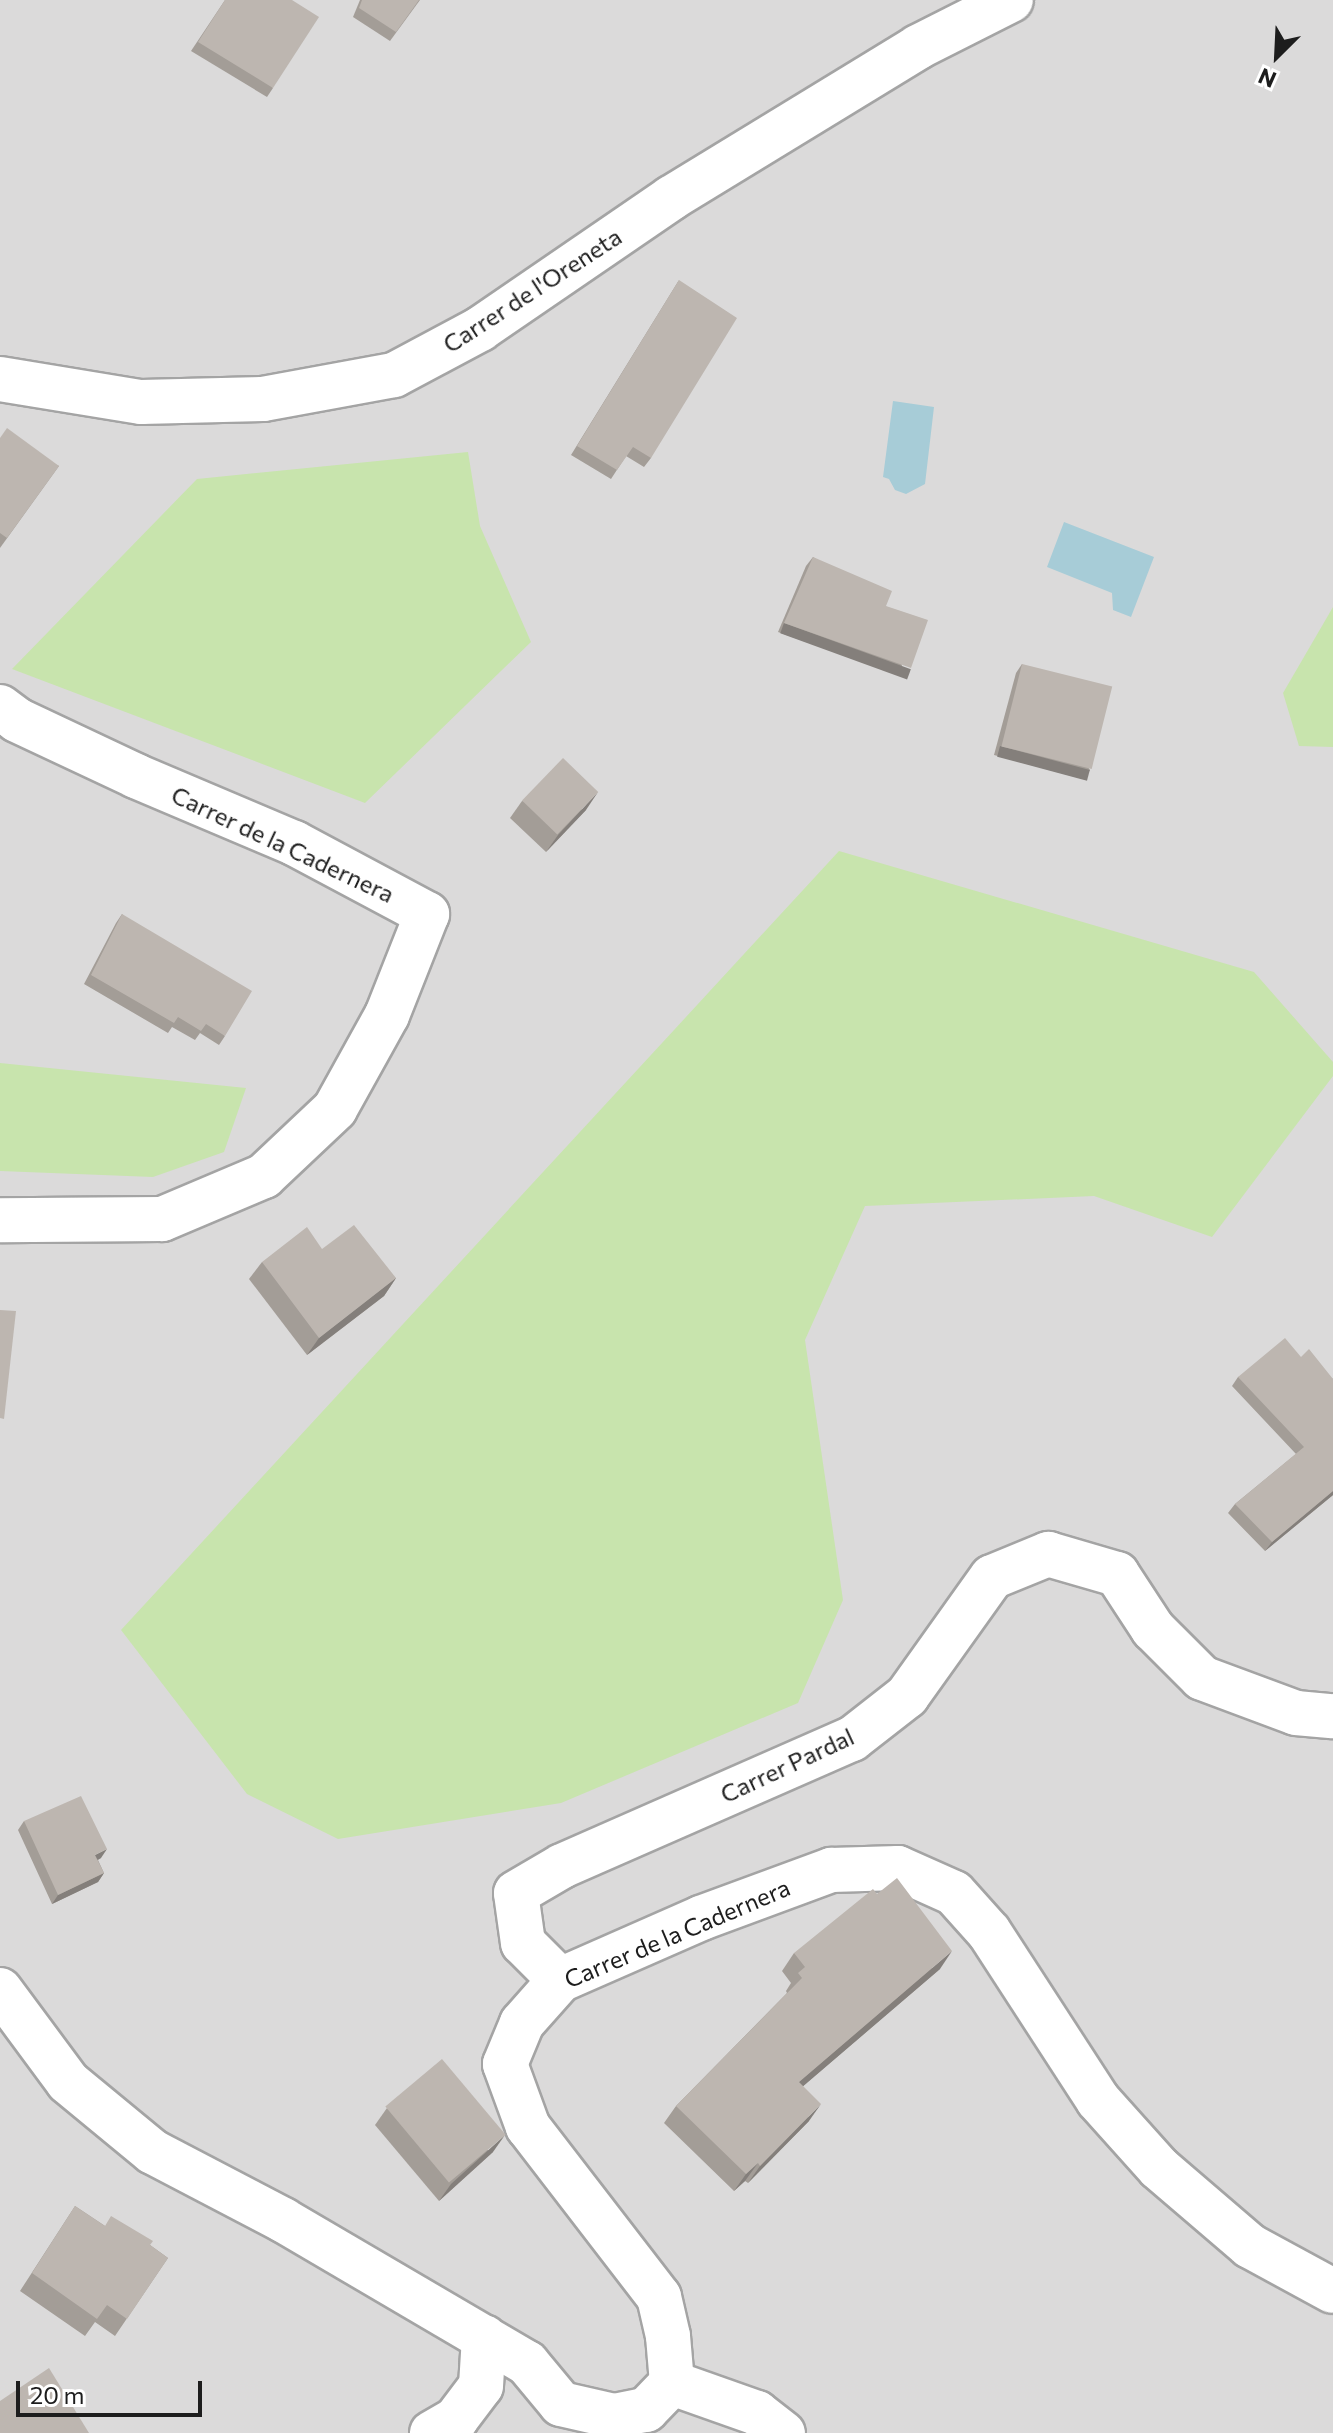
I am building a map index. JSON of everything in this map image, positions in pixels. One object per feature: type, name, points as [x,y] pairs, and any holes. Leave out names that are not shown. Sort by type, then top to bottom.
[{"type":"street","name":"Carrer de l'Oreneta","points":[[0,379],[141,402],[263,399],[394,375],[480,329],[671,198],[918,47],[1011,0]]},
{"type":"street","name":"Carrer de la Cadernera","points":[[0,707],[17,720],[136,776],[294,843],[427,914],[387,1015],[335,1109],[264,1176],[162,1219],[0,1220]]},
{"type":"street","name":"Carrer Pardal","points":[[560,1980],[523,1943],[516,1893],[562,1866],[852,1739],[907,1696],[992,1577],[1048,1554],[1117,1574],[1153,1629],[1202,1678],[1296,1713],[1333,1716]]},
{"type":"street","name":"Carrer de la Cadernera","points":[[672,2383],[668,2336],[659,2297],[528,2127],[505,2064],[522,2023],[560,1980],[701,1918],[831,1870],[898,1868],[954,1893],[989,1932],[1098,2100],[1159,2168],[1250,2246],[1333,2291]]},
{"type":"street","points":[[0,1990],[68,2082],[153,2152],[283,2220],[527,2363],[561,2404],[614,2416],[646,2410],[672,2383],[757,2413],[783,2433]]},
{"type":"street","points":[[432,2433],[456,2419],[481,2386],[484,2337]]},
{"type":"shaded area","points":[[0,0],[1333,0],[1333,2433],[0,2433]]},
{"type":"green space","points":[[468,452],[480,526],[531,642],[365,803],[12,669],[197,479]]},
{"type":"green space","points":[[1333,607],[1333,747],[1299,746],[1283,693]]},
{"type":"green space","points":[[839,851],[1254,972],[1333,1062],[1333,1076],[1212,1237],[1094,1196],[865,1206],[805,1340],[843,1600],[798,1703],[561,1803],[338,1839],[247,1794],[121,1630]]},
{"type":"green space","points":[[0,1063],[246,1088],[224,1152],[153,1177],[0,1171]]},
{"type":"water","points":[[893,401],[934,407],[925,484],[906,494],[895,490],[889,479],[883,477]]},
{"type":"water","points":[[1064,522],[1154,557],[1131,617],[1113,610],[1112,593],[1047,567]]},
{"type":"building","points":[[225,0],[292,0],[319,17],[273,88],[198,42]]},
{"type":"building","points":[[362,0],[419,0],[396,32],[359,8]]},
{"type":"building","points":[[679,280],[737,318],[651,458],[633,447],[617,470],[577,446]]},
{"type":"building","points":[[7,428],[59,466],[7,538],[0,533],[0,438]]},
{"type":"building","points":[[813,557],[892,591],[886,606],[928,620],[911,668],[784,623]]},
{"type":"building","points":[[1022,664],[1112,686],[1092,769],[1001,746]]},
{"type":"building","points":[[563,758],[598,792],[557,834],[522,800]]},
{"type":"building","points":[[122,914],[252,991],[225,1036],[206,1024],[201,1031],[178,1017],[174,1023],[91,975]]},
{"type":"building","points":[[354,1225],[396,1278],[319,1338],[262,1262],[307,1227],[322,1249]]},
{"type":"building","points":[[0,1310],[16,1311],[4,1419],[0,1418]]},
{"type":"building","points":[[1285,1338],[1301,1357],[1309,1349],[1333,1379],[1333,1491],[1272,1542],[1235,1504],[1304,1447],[1238,1377]]},
{"type":"building","points":[[81,1796],[107,1849],[95,1855],[104,1873],[58,1895],[24,1821]]},
{"type":"building","points":[[897,1878],[952,1951],[799,2082],[821,2104],[760,2166],[758,2163],[746,2174],[676,2106],[802,1978],[798,1973],[805,1967],[794,1953],[873,1889],[877,1894]]},
{"type":"building","points":[[442,2059],[506,2135],[449,2182],[385,2107]]},
{"type":"building","points":[[75,2206],[105,2226],[111,2216],[153,2241],[150,2245],[168,2258],[127,2319],[107,2305],[97,2319],[32,2273]]},
{"type":"building","points":[[49,2368],[89,2433],[0,2433],[0,2401]]}]
